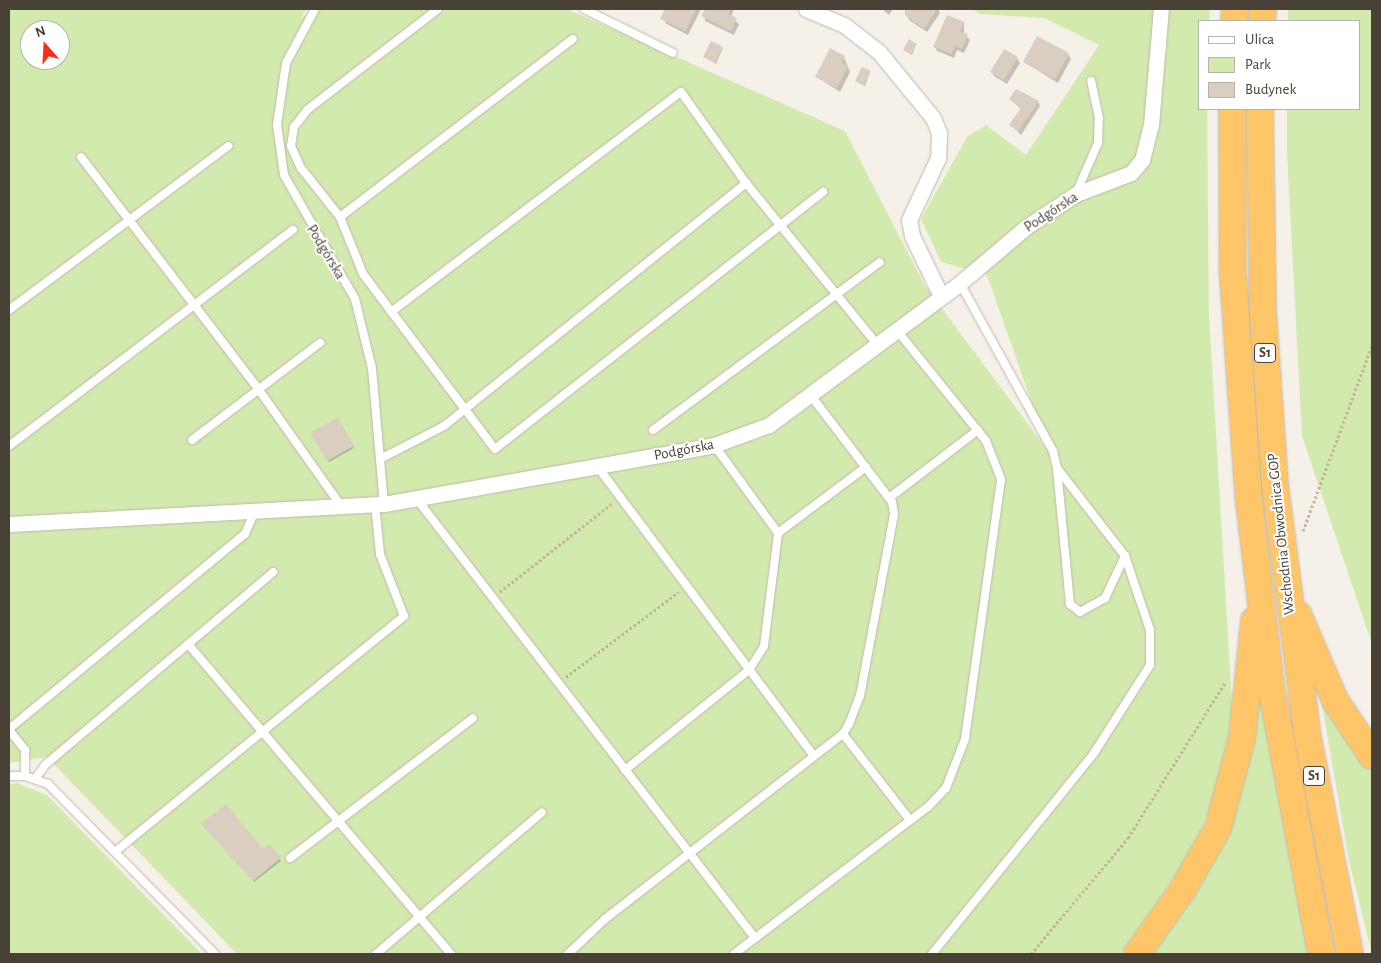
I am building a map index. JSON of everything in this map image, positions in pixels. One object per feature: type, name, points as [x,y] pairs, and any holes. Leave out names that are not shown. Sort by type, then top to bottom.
[{"type":"highway","name":"Wschodnia Obwodnica GOP","points":[[1232,110],[1236,322],[1259,600],[1285,769],[1321,954]]},
{"type":"highway","name":"Wschodnia Obwodnica GOP","points":[[1260,110],[1264,331],[1288,596],[1312,766],[1350,954]]},
{"type":"highway","points":[[1288,596],[1335,700],[1372,756]]},
{"type":"highway","points":[[1137,954],[1198,864],[1220,820],[1240,745],[1249,642],[1259,600]]},
{"type":"street","points":[[806,9],[844,25],[879,52],[933,118],[939,132],[938,158],[909,220],[912,236],[941,296]]},
{"type":"street","name":"Podgórska","points":[[9,524],[379,504],[714,445],[769,425],[812,397],[896,329],[960,283],[1026,227],[1076,194],[1131,173],[1142,160],[1151,125],[1161,9]]},
{"type":"lane","name":"Podgórska","points":[[315,9],[286,63],[277,125],[284,175],[354,300],[372,368],[380,459],[379,504]]},
{"type":"lane","points":[[438,9],[308,109],[294,127],[292,146],[301,168],[340,217],[362,274],[463,410],[496,449],[823,192]]},
{"type":"lane","points":[[584,9],[673,52]]},
{"type":"lane","points":[[340,217],[573,39]]},
{"type":"lane","points":[[1076,194],[1098,144],[1099,118],[1091,81]]},
{"type":"lane","points":[[391,312],[681,92],[746,183],[877,344]]},
{"type":"lane","points":[[9,310],[228,146]]},
{"type":"lane","points":[[81,157],[259,390],[341,506]]},
{"type":"lane","points":[[380,459],[444,426],[746,183]]},
{"type":"lane","points":[[9,446],[293,230]]},
{"type":"lane","points":[[653,430],[880,262]]},
{"type":"lane","points":[[960,283],[1053,451],[1057,468],[1070,604],[1080,612],[1106,598],[1125,556]]},
{"type":"lane","points":[[734,954],[910,820],[946,788],[965,739],[1001,505],[995,459],[978,430],[896,329]]},
{"type":"lane","points":[[192,440],[320,343]]},
{"type":"lane","points":[[568,954],[689,853],[843,734],[860,696],[894,514],[889,498],[812,397]]},
{"type":"lane","points":[[889,498],[978,430]]},
{"type":"lane","points":[[625,770],[749,670],[764,646],[778,533],[714,445]]},
{"type":"lane","points":[[597,466],[814,756]]},
{"type":"lane","points":[[778,533],[866,467]]},
{"type":"lane","points":[[932,954],[1094,753],[1150,665],[1150,630],[1125,556],[1057,468]]},
{"type":"lane","points":[[416,498],[755,938]]},
{"type":"lane","points":[[116,851],[263,733],[271,722],[404,616],[380,554],[379,504]]},
{"type":"lane","points":[[24,776],[25,750],[9,729],[245,534],[255,510]]},
{"type":"lane","points":[[35,779],[45,765],[274,572]]},
{"type":"lane","points":[[188,644],[451,954]]},
{"type":"lane","points":[[290,858],[473,718]]},
{"type":"lane","points":[[843,734],[910,820]]},
{"type":"lane","points":[[9,776],[24,776],[48,784],[80,812],[215,954]]},
{"type":"lane","points":[[376,954],[542,812]]},
{"type":"path","points":[[1302,531],[1372,345]]},
{"type":"path","points":[[492,598],[620,497]]},
{"type":"path","points":[[558,683],[687,586]]},
{"type":"path","points":[[1031,954],[1128,838],[1227,681]]},
{"type":"green space","points":[[9,9],[306,9],[301,18],[318,9],[567,9],[845,131],[925,286],[1049,452],[987,275],[941,262],[921,219],[967,137],[986,125],[1026,155],[1099,45],[1044,18],[980,14],[972,9],[1210,9],[1209,20],[1198,20],[1198,110],[1207,110],[1209,316],[1233,721],[1214,800],[1190,854],[1121,954],[237,954],[47,757],[9,763],[9,533],[158,522],[9,520]]},
{"type":"green space","points":[[1288,9],[1372,9],[1372,644],[1302,436],[1287,153],[1287,110],[1361,110],[1361,20],[1288,20]]},
{"type":"green space","points":[[1253,656],[1314,954],[1143,954],[1200,870]]},
{"type":"green space","points":[[1318,682],[1344,731],[1372,769],[1372,954],[1349,861]]},
{"type":"green space","points":[[17,783],[47,795],[202,954],[9,954],[9,785]]},
{"type":"building","points":[[665,9],[696,9],[686,31],[660,19]]},
{"type":"building","points":[[705,9],[731,9],[728,14],[737,18],[731,31],[701,16]]},
{"type":"building","points":[[905,9],[937,9],[924,29],[905,15]]},
{"type":"building","points":[[947,15],[965,22],[960,31],[968,34],[962,49],[955,46],[951,54],[933,47]]},
{"type":"building","points":[[1037,36],[1069,53],[1055,79],[1023,62]]},
{"type":"building","points":[[909,39],[917,44],[911,54],[903,50]]},
{"type":"building","points":[[711,41],[723,47],[715,63],[703,57]]},
{"type":"building","points":[[830,48],[845,56],[841,63],[848,66],[837,88],[815,77]]},
{"type":"building","points":[[1004,49],[1018,57],[1004,80],[990,72]]},
{"type":"building","points":[[862,67],[871,71],[864,85],[855,81]]},
{"type":"building","points":[[1016,89],[1039,101],[1018,131],[1009,125],[1021,108],[1009,99]]},
{"type":"building","points":[[338,417],[354,446],[327,461],[310,433]]},
{"type":"building","points":[[226,804],[263,849],[269,844],[281,858],[253,881],[201,824]]}]
